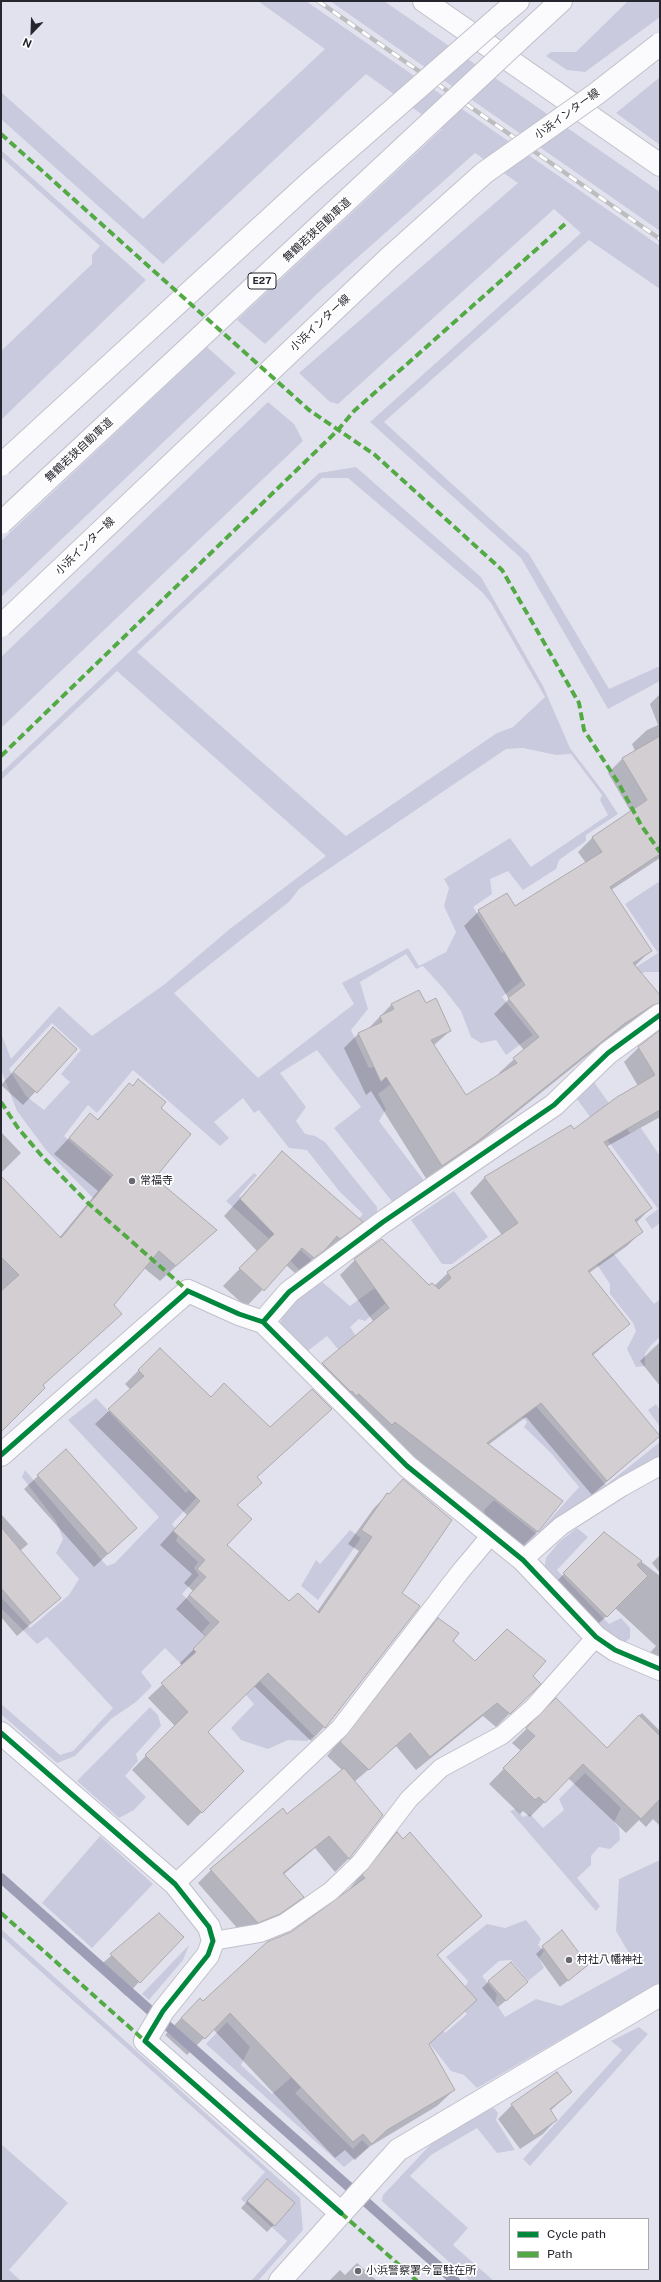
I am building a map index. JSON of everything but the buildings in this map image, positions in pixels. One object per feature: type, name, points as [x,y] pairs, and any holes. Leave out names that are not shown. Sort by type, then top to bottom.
[{"type":"main road","points":[[424,1],[660,165]]},
{"type":"main road","points":[[1,465],[303,188],[518,1]]},
{"type":"main road","name":"舞鶴若狭自動車道","points":[[1,523],[561,1]]},
{"type":"main road","name":"小浜インター線","points":[[1,626],[388,259],[479,178],[596,94],[660,44]]},
{"type":"main road","points":[[263,1322],[289,1292],[383,1222],[554,1106],[608,1053],[660,1015]]},
{"type":"main road","points":[[1,1455],[188,1291],[239,1314],[263,1322],[407,1466],[523,1560],[596,1637],[615,1650],[660,1669]]},
{"type":"main road","points":[[1,1733],[175,1884],[208,1927],[213,1941],[208,1955],[163,2011],[145,2041],[345,2208]]},
{"type":"main road","points":[[280,2281],[398,2150],[660,1995]]},
{"type":"lane","points":[[523,1560],[561,1526],[622,1487],[660,1466]]},
{"type":"lane","points":[[175,1884],[340,1728],[460,1572],[492,1534]]},
{"type":"lane","points":[[213,1941],[260,1933],[285,1923],[331,1891],[362,1862],[409,1799],[441,1768],[502,1735],[534,1706],[596,1637]]},
{"type":"shaded area","points":[[258,1],[306,1],[660,246],[660,289],[589,240],[384,422],[529,554],[609,689],[660,666],[660,681],[608,709],[521,558],[370,422],[581,233],[554,209],[338,404],[330,402],[299,373],[518,183],[475,153],[320,291],[265,344],[237,320],[442,129],[366,74],[163,264],[1,119],[1,92],[143,219],[325,49]]},
{"type":"shaded area","points":[[330,1],[384,1],[660,192],[660,231]]},
{"type":"shaded area","points":[[628,1],[660,1],[660,17],[585,72],[567,70],[546,56],[551,52],[576,52]]},
{"type":"shaded area","points":[[660,77],[660,145],[616,113]]},
{"type":"shaded area","points":[[1,150],[146,280],[1,420],[1,351],[92,264],[92,255],[100,246],[1,157]]},
{"type":"shaded area","points":[[207,347],[236,373],[1,597],[1,541]]},
{"type":"shaded area","points":[[268,402],[294,424],[303,441],[1,728],[1,657]]},
{"type":"shaded area","points":[[356,467],[481,577],[543,686],[570,748],[605,794],[618,814],[586,835],[586,841],[559,860],[556,869],[523,890],[508,871],[490,879],[492,894],[473,907],[502,953],[537,934],[556,953],[502,997],[533,1035],[506,1055],[496,1040],[481,1043],[471,1037],[461,1011],[443,988],[423,966],[416,969],[406,954],[360,982],[368,1009],[351,1030],[369,1068],[378,1066],[395,1081],[378,1094],[386,1109],[379,1121],[425,1182],[394,1204],[334,1128],[361,1107],[317,1050],[280,1073],[306,1107],[296,1121],[305,1134],[315,1136],[325,1142],[377,1207],[377,1214],[326,1254],[363,1214],[339,1191],[307,1150],[289,1148],[259,1110],[254,1113],[243,1098],[214,1122],[229,1138],[220,1146],[133,1070],[97,1113],[88,1105],[64,1136],[134,1197],[117,1218],[93,1198],[46,1150],[17,1111],[1,1070],[1,1033],[11,1059],[59,1006],[92,1036],[165,984],[231,928],[326,856],[117,671],[1,780],[1,773],[319,473]],"holes":[[[322,478],[348,478],[482,592],[491,603],[545,697],[513,727],[497,733],[346,836],[137,652]],[[523,748],[556,755],[571,754],[602,795],[600,800],[608,815],[531,867],[510,838],[444,879],[449,888],[444,906],[456,932],[446,952],[419,966],[408,948],[342,983],[354,1004],[258,1078],[174,993],[290,901],[299,889],[506,749]],[[52,1023],[81,1050],[61,1074],[70,1082],[44,1110],[26,1096],[9,1069]]]},
{"type":"shaded area","points":[[660,881],[660,972],[645,972],[622,982],[619,978],[658,953],[625,904]]},
{"type":"shaded area","points":[[594,1082],[630,1133],[641,1128],[660,1156],[660,1223],[652,1229],[645,1219],[658,1209],[577,1099]]},
{"type":"shaded area","points":[[254,1173],[257,1175],[239,1196],[314,1262],[301,1272],[274,1243],[226,1201]]},
{"type":"shaded area","points":[[454,1191],[488,1237],[452,1264],[442,1264],[411,1220]]},
{"type":"shaded area","points":[[594,1229],[654,1304],[660,1299],[660,1337],[651,1345],[645,1354],[645,1366],[636,1367],[627,1349],[636,1331],[633,1323],[610,1294],[610,1284],[586,1248]]},
{"type":"shaded area","points":[[395,1273],[407,1285],[365,1321],[359,1319],[350,1327],[360,1342],[342,1354],[327,1336],[305,1353],[279,1326],[283,1314],[295,1299],[320,1280],[350,1306]]},
{"type":"shaded area","points":[[482,1370],[532,1402],[606,1485],[660,1442],[660,1455],[596,1494],[531,1542],[523,1546],[517,1544],[485,1517],[484,1510],[494,1500],[537,1534],[579,1487],[550,1452],[524,1427],[527,1422]]},
{"type":"shaded area","points":[[96,1398],[186,1493],[205,1474],[211,1482],[172,1524],[179,1533],[176,1541],[198,1562],[194,1568],[199,1575],[182,1594],[210,1623],[202,1632],[228,1659],[247,1668],[314,1736],[307,1741],[288,1740],[268,1749],[241,1740],[231,1728],[254,1704],[226,1672],[193,1676],[165,1648],[141,1672],[152,1686],[136,1702],[111,1719],[75,1756],[57,1763],[1,1714],[1,1704],[60,1755],[73,1751],[113,1708],[47,1637],[37,1644],[1,1608],[1,1597],[30,1628],[69,1595],[79,1579],[56,1553],[63,1539],[56,1521],[22,1477],[25,1470],[107,1566],[115,1563],[159,1517],[68,1420]]},
{"type":"shaded area","points":[[656,1404],[660,1410],[660,1427],[648,1410]]},
{"type":"shaded area","points":[[577,1528],[588,1537],[557,1570],[609,1624],[621,1618],[630,1628],[630,1638],[623,1644],[603,1632],[544,1571],[546,1558],[559,1542]]},
{"type":"shaded area","points":[[350,1530],[361,1538],[318,1600],[301,1586],[316,1560],[320,1564]]},
{"type":"shaded area","points":[[150,1707],[158,1715],[161,1726],[136,1754],[138,1761],[125,1776],[146,1797],[134,1810],[119,1818],[77,1781]]},
{"type":"shaded area","points":[[585,1773],[621,1808],[614,1822],[619,1828],[620,1840],[610,1849],[599,1847],[591,1856],[591,1865],[577,1878],[600,1906],[596,1911],[510,1811],[516,1809],[523,1817],[530,1814],[543,1828],[564,1810],[559,1799]]},
{"type":"shaded area","points":[[100,1836],[153,1884],[92,1948],[42,1903]]},
{"type":"shaded area","points":[[660,1860],[660,1982],[477,2088],[464,2075],[451,2071],[417,2027],[431,2018],[445,2033],[467,2014],[461,2007],[463,1991],[468,1981],[446,1957],[487,1924],[505,1928],[526,1920],[541,1939],[538,1945],[544,1951],[539,1958],[544,1968],[528,1981],[511,1960],[499,1961],[482,1976],[497,1994],[495,2002],[505,2017],[536,1999],[561,2006],[636,1965],[616,1931],[619,1879]]},
{"type":"shaded area","points":[[1,1929],[300,2198],[303,2230],[258,2281],[251,2281],[287,2241],[241,2199],[265,2172],[1,1936]]},
{"type":"shaded area","points":[[189,1945],[183,1960],[149,2000],[142,1994]]},
{"type":"shaded area","points":[[227,2022],[250,2047],[241,2065],[272,2094],[338,2037],[347,2047],[295,2093],[353,2149],[362,2140],[369,2147],[344,2167],[206,2044]]},
{"type":"shaded area","points":[[639,2027],[648,2034],[530,2166],[523,2159],[622,2050],[611,2041]]},
{"type":"shaded area","points":[[494,2108],[498,2113],[496,2120],[515,2150],[497,2153],[477,2128],[431,2155],[410,2176],[468,2228],[453,2245],[494,2281],[470,2281],[382,2201],[383,2195],[433,2142],[482,2112]]},
{"type":"shaded area","points":[[1,2144],[68,2203],[9,2270],[21,2281],[1,2281]]},
{"type":"waterway","points":[[1,1878],[455,2281]]},
{"type":"railway","points":[[318,1],[660,239]]},
{"type":"marked path","points":[[1,134],[309,410],[375,455],[502,570],[579,703],[584,730],[619,784],[641,825],[660,852]]},
{"type":"marked path","points":[[1,756],[337,431],[354,411],[565,224]]},
{"type":"marked path","points":[[1,1102],[18,1128],[41,1155],[88,1203],[188,1291]]},
{"type":"marked path","points":[[1,1913],[145,2041]]},
{"type":"marked path","points":[[341,2213],[417,2281]]},
{"type":"cycle path","points":[[1,1455],[188,1291],[239,1314],[263,1322],[289,1292],[383,1222],[554,1105],[608,1053],[660,1015]]},
{"type":"cycle path","points":[[263,1322],[407,1466],[523,1560],[596,1637],[615,1650],[660,1669]]},
{"type":"cycle path","points":[[1,1733],[175,1884],[209,1927],[213,1941],[208,1955],[163,2011],[145,2041],[341,2213]]},
{"type":"place","name":"常福寺","points":[[132,1181]]},
{"type":"place","name":"村社八幡神社","points":[[569,1960]]},
{"type":"place","name":"小浜警察署今富駐在所","points":[[358,2271]]}]
